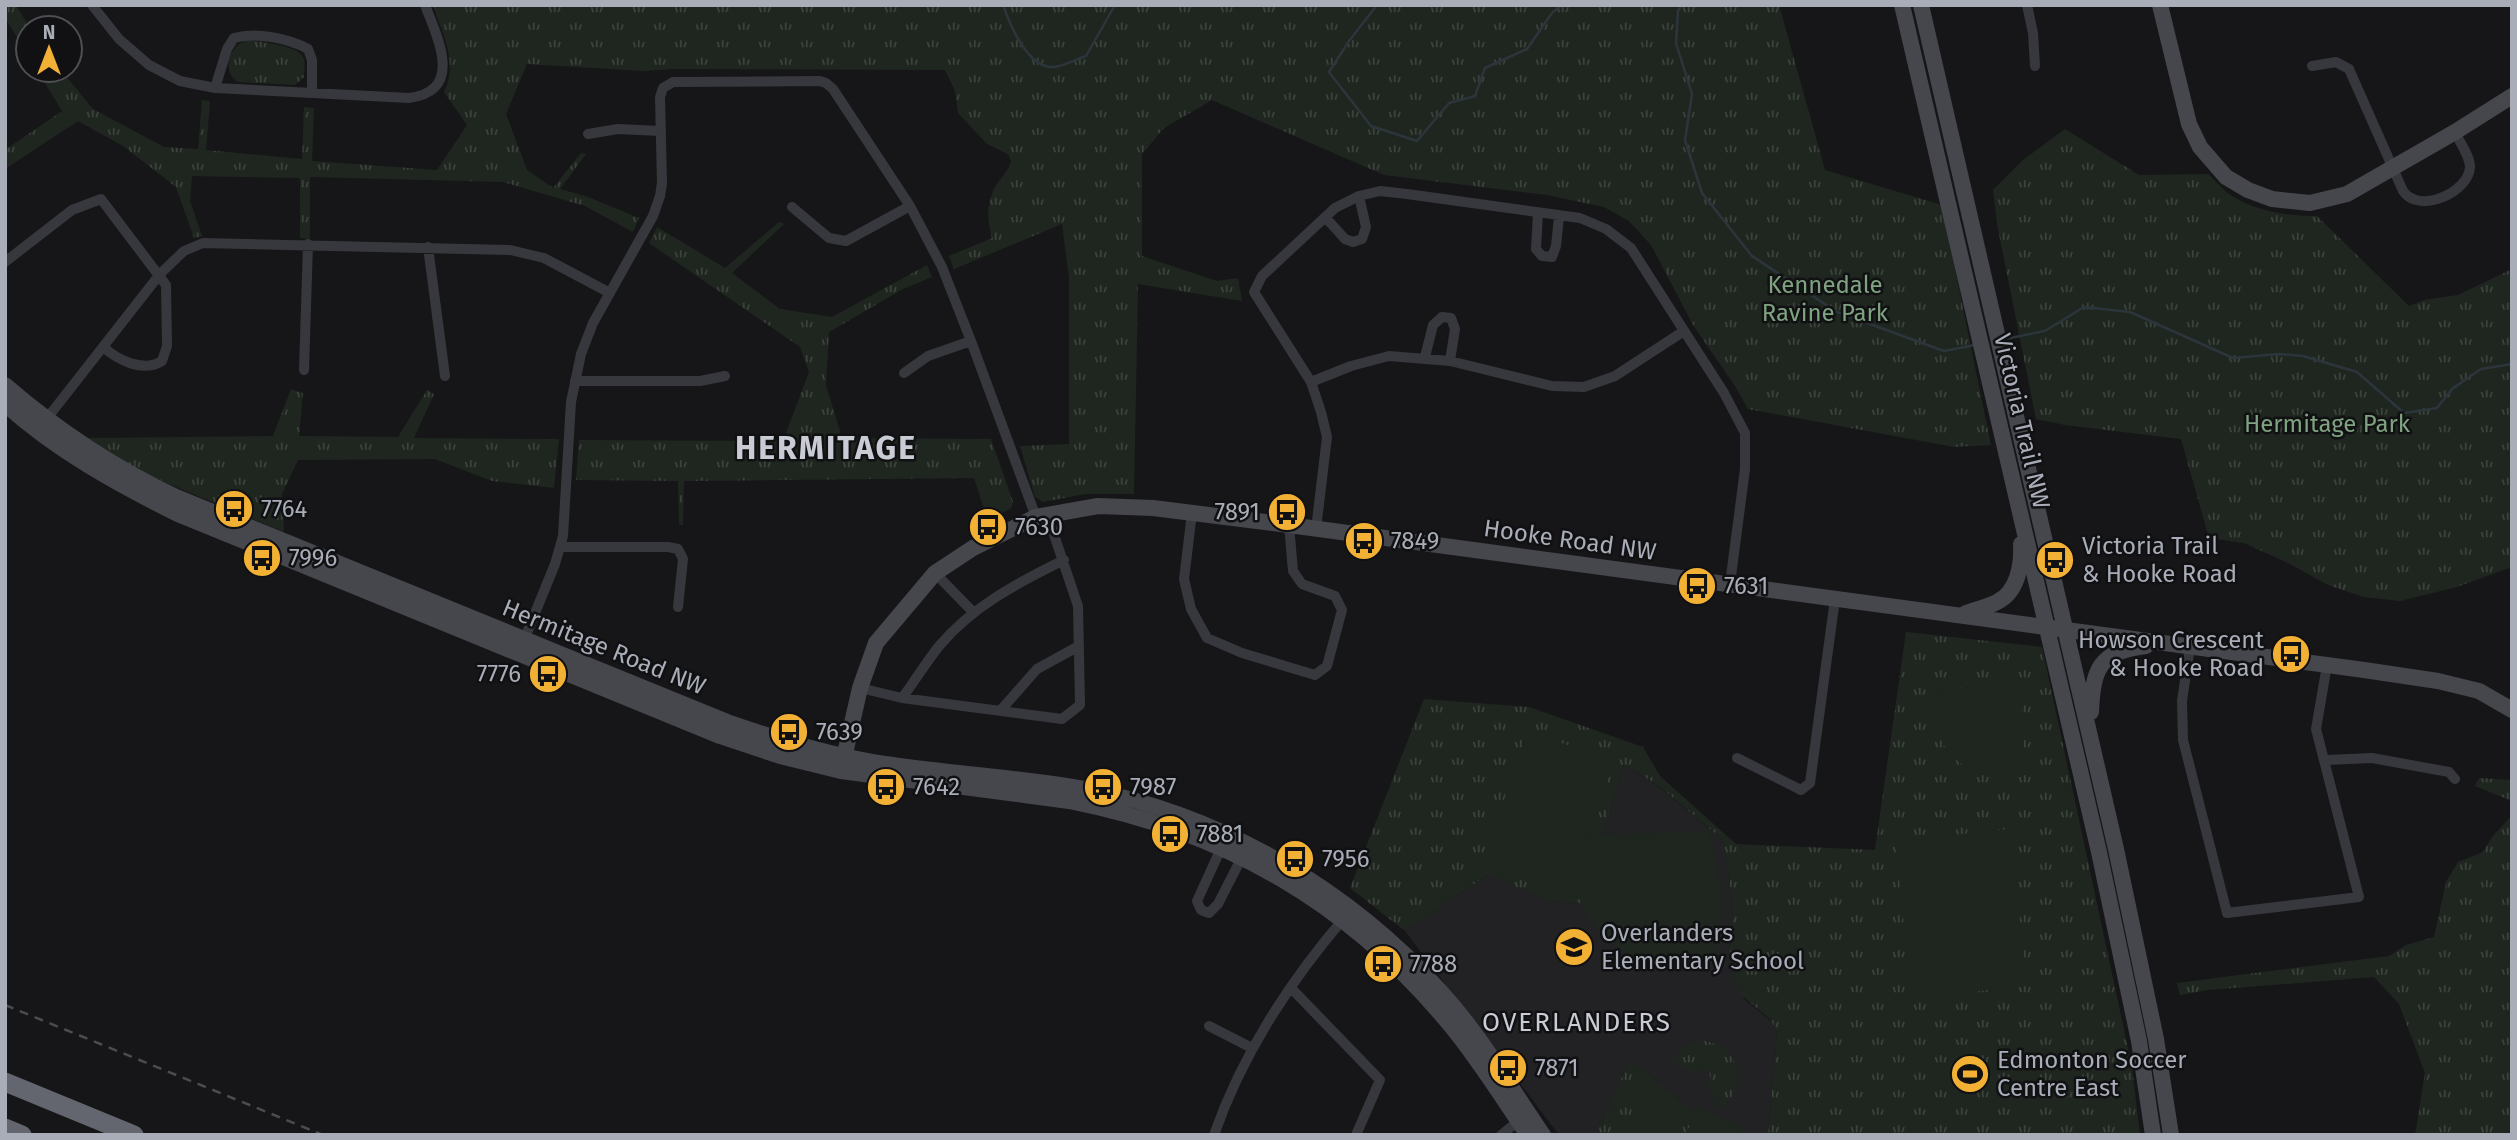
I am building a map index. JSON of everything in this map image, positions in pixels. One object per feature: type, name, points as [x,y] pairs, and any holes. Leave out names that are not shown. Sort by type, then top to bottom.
[{"type":"highway","points":[[5,1083],[134,1135]]},
{"type":"highway","points":[[5,1128],[22,1135]]},
{"type":"street","points":[[92,5],[119,39],[149,65],[180,81],[215,88],[409,98],[429,91],[439,81],[444,64],[425,5]]},
{"type":"street","name":"Victoria Trail NW","points":[[1902,5],[2047,626],[2139,1041],[2153,1135]]},
{"type":"street","name":"Victoria Trail NW","points":[[1921,5],[2090,736],[2156,1039],[2171,1135]]},
{"type":"street","points":[[2160,5],[2194,136],[2208,158],[2237,184],[2272,200],[2310,203],[2347,194],[2512,96]]},
{"type":"street","points":[[2029,6],[2035,66]]},
{"type":"street","points":[[215,88],[227,49],[234,38],[246,34],[296,43],[308,49],[312,60],[312,93]]},
{"type":"street","points":[[2312,66],[2336,62],[2349,69],[2403,191],[2407,198],[2413,201],[2433,201],[2460,186],[2468,176],[2470,166],[2455,132]]},
{"type":"street","points":[[522,647],[561,547],[571,402],[585,341],[656,210],[662,183],[661,92],[673,82],[826,83],[837,94],[910,206],[942,267],[1042,516],[1064,560],[1078,606],[1080,705],[1062,719],[902,698],[860,688]]},
{"type":"street","points":[[588,134],[618,129],[660,131]]},
{"type":"street","points":[[1316,528],[1327,437],[1311,382],[1254,292],[1262,276],[1335,208],[1380,191],[1580,218],[1606,229],[1631,248],[1734,410],[1745,433],[1745,468],[1730,584]]},
{"type":"street","points":[[1325,217],[1345,239],[1353,242],[1362,239],[1366,227],[1359,197]]},
{"type":"street","points":[[5,262],[72,210],[101,200],[160,274],[168,293],[167,346],[162,361],[145,366],[121,361],[103,347]]},
{"type":"street","points":[[792,207],[829,237],[846,241],[910,206]]},
{"type":"street","points":[[1538,213],[1536,249],[1542,256],[1552,257],[1559,217]]},
{"type":"street","points":[[31,426],[47,417],[160,274],[184,251],[203,243],[498,249],[532,254],[570,270],[610,293]]},
{"type":"street","points":[[304,370],[308,244]]},
{"type":"street","points":[[428,247],[444,376]]},
{"type":"street","points":[[1426,358],[1433,325],[1442,317],[1451,318],[1455,328],[1450,361]]},
{"type":"street","points":[[1311,382],[1351,366],[1389,356],[1450,361],[1552,386],[1584,387],[1615,376],[1684,331]]},
{"type":"street","points":[[904,373],[928,356],[971,341]]},
{"type":"street","points":[[575,381],[700,381],[725,376]]},
{"type":"street","name":"Hermitage Road NW","points":[[5,385],[121,468],[176,497],[522,647]]},
{"type":"street","name":"Hermitage Road NW","points":[[5,404],[31,426],[96,470],[178,514],[522,647],[843,764],[885,764],[1087,789],[1171,811],[1245,852],[1287,865],[1332,894],[1347,915],[1399,948],[1443,994],[1488,1053],[1523,1117],[1528,1135]]},
{"type":"street","points":[[1960,615],[1999,602],[2011,591],[2020,567],[2022,548],[2018,504]]},
{"type":"street","name":"Hooke Road NW","points":[[843,764],[860,688],[876,643],[935,573],[973,548],[1042,516],[1098,506],[1153,508],[1316,528],[2327,665],[2438,681],[2479,691],[2512,709]]},
{"type":"street","points":[[1192,513],[1184,579],[1191,609],[1207,638],[1242,653],[1315,675],[1327,666],[1342,610],[1335,596],[1302,584],[1293,571],[1289,525]]},
{"type":"street","points":[[561,547],[678,549],[683,559],[678,607]]},
{"type":"street","points":[[902,698],[940,645],[973,612],[1019,582],[1064,560]]},
{"type":"street","points":[[935,573],[973,612]]},
{"type":"street","points":[[1737,758],[1801,790],[1810,783],[1835,599]]},
{"type":"street","points":[[2090,736],[2092,684],[2103,662],[2121,650],[2166,644]]},
{"type":"street","points":[[1000,711],[1037,668],[1079,646]]},
{"type":"street","points":[[2190,647],[2182,701],[2183,740],[2227,913],[2359,897],[2316,729],[2327,665]]},
{"type":"street","points":[[2326,760],[2372,758],[2449,772],[2455,779]]},
{"type":"street","points":[[1224,841],[1197,901],[1201,910],[1209,913],[1218,904],[1245,852]]},
{"type":"street","points":[[1214,1135],[1252,1048],[1291,988],[1347,915]]},
{"type":"street","points":[[1291,988],[1380,1080],[1356,1135]]},
{"type":"street","points":[[1209,1026],[1252,1048]]},
{"type":"street","points":[[2139,1041],[2156,1039]]},
{"type":"street","points":[[1501,1135],[1523,1117]]},
{"type":"street","name":"Hermitage Road NW","points":[[1523,1117],[1543,1135]]},
{"type":"shaded area","name":"Overlanders Elementary School","points":[[1624,764],[1659,787],[1723,840],[1733,904],[1729,964],[1744,999],[1771,1021],[1777,1033],[1768,1135],[1723,1135],[1630,1059],[1596,1135],[1559,1135],[1405,931],[1487,875],[1550,901],[1581,903]]},
{"type":"green space","points":[[5,5],[16,5],[21,14],[14,14],[14,32],[5,18]]},
{"type":"green space","name":"Kennedale Ravine Park","points":[[433,5],[1779,5],[1825,170],[1942,205],[1991,445],[1954,447],[1748,409],[1693,325],[1651,245],[1629,221],[1604,207],[1547,195],[1384,175],[1212,100],[1164,128],[1142,154],[1142,256],[1217,281],[1238,278],[1242,301],[1138,284],[1134,494],[1085,494],[1043,502],[1035,497],[1020,446],[1069,444],[1069,277],[1062,224],[954,269],[949,256],[992,238],[988,220],[990,202],[994,189],[1011,161],[1008,154],[987,144],[958,113],[955,91],[945,70],[644,71],[527,64],[506,114],[527,170],[553,188],[581,153],[586,154],[560,189],[588,197],[639,218],[633,232],[585,206],[503,182],[310,177],[310,239],[300,238],[300,178],[192,176],[190,201],[202,236],[194,238],[176,187],[123,146],[78,121],[5,169],[5,150],[62,111],[46,84],[72,84],[93,109],[164,147],[198,149],[202,100],[210,101],[206,150],[302,159],[304,107],[314,108],[312,161],[437,170],[467,125],[444,92],[450,70],[444,37]]},
{"type":"green space","points":[[250,40],[280,45],[301,54],[304,59],[304,77],[295,85],[238,82],[229,71],[230,58],[237,46]]},
{"type":"green space","name":"Hermitage Park","points":[[2065,129],[2139,175],[2208,174],[2229,194],[2252,206],[2284,214],[2317,216],[2409,306],[2424,300],[2458,295],[2512,269],[2512,567],[2457,587],[2400,601],[2364,597],[2328,585],[2244,543],[2209,538],[2181,439],[2036,419],[1997,224],[1993,190],[2023,160]]},
{"type":"green space","points":[[779,222],[784,224],[732,273],[780,309],[832,317],[927,265],[932,277],[903,289],[829,332],[826,385],[842,438],[991,439],[1013,502],[1011,508],[988,521],[974,478],[684,481],[683,525],[679,525],[678,481],[576,480],[579,440],[783,441],[809,372],[800,347],[649,243],[657,227],[725,268]]},
{"type":"green space","points":[[291,389],[303,393],[299,436],[398,437],[427,390],[434,394],[414,438],[559,439],[554,488],[492,481],[435,459],[298,460],[282,494],[284,532],[138,471],[87,438],[273,436]]},
{"type":"green space","points":[[1906,632],[2042,647],[2132,1067],[2140,1135],[1768,1135],[1777,1033],[1771,1020],[1740,994],[1729,964],[1733,904],[1723,840],[1660,787],[1624,764],[1581,903],[1550,901],[1487,875],[1405,931],[1350,888],[1424,699],[1529,707],[1643,747],[1660,776],[1736,844],[1875,850]]},
{"type":"green space","points":[[2014,686],[2021,690],[2023,769],[2003,774],[1984,773],[1967,767],[1943,744],[1936,728],[1938,689]]},
{"type":"green space","points":[[1527,732],[1614,760],[1587,843],[1595,834],[1709,832],[1719,878],[1719,950],[1715,964],[1653,964],[1619,949],[1588,916],[1581,902],[1577,874],[1569,895],[1482,866]]},
{"type":"green space","points":[[2479,778],[2512,780],[2512,801],[2475,786]]},
{"type":"green space","points":[[2512,815],[2512,1135],[2415,1135],[2425,1073],[2399,1004],[2374,977],[2208,990],[2180,995],[2177,983],[2389,956],[2406,945],[2434,937],[2446,882],[2458,862],[2483,852]]},
{"type":"green space","points":[[2010,829],[2027,986],[1912,998],[1895,841]]},
{"type":"green space","points":[[1704,1041],[1726,1051],[1737,1070],[1735,1091],[1718,1109],[1707,1085],[1711,1080],[1709,1072],[1701,1069],[1695,1073],[1670,1063],[1684,1047]]},
{"type":"green space","points":[[1630,1059],[1723,1135],[1596,1135]]},
{"type":"green space","points":[[1643,1087],[1681,1101],[1668,1135],[1625,1135]]},
{"type":"green space","points":[[1696,1108],[1743,1125],[1739,1135],[1686,1135]]},
{"type":"waterway","points":[[1003,5],[1015,34],[1028,54],[1045,66],[1054,67],[1086,56],[1115,5]]},
{"type":"waterway","points":[[1377,5],[1329,72],[1371,126],[1417,141],[1449,103],[1475,96],[1485,68],[1527,49],[1552,13],[1562,5]]},
{"type":"waterway","points":[[1682,5],[1678,11],[1676,43],[1692,94],[1685,140],[1702,193],[1752,256],[1837,312],[1944,351],[1975,345]]},
{"type":"waterway","points":[[2005,339],[2045,331],[2084,307],[2130,312],[2233,358],[2279,354],[2303,356],[2357,372],[2404,413],[2437,408],[2452,389],[2481,369],[2512,364]]},
{"type":"railway","points":[[5,1005],[323,1135]]},
{"type":"place","name":"7764","points":[[234,509]]},
{"type":"place","name":"7891","points":[[1287,512]]},
{"type":"place","name":"7630","points":[[988,527]]},
{"type":"place","name":"7849","points":[[1364,541]]},
{"type":"place","name":"7996","points":[[262,558]]},
{"type":"place","name":"Victoria Trail & Hooke Road","points":[[2055,560]]},
{"type":"place","name":"7631","points":[[1697,586]]},
{"type":"place","name":"Howson Crescent & Hooke Road","points":[[2291,654]]},
{"type":"place","name":"7776","points":[[548,674]]},
{"type":"place","name":"7639","points":[[789,732]]},
{"type":"place","name":"7642","points":[[886,787]]},
{"type":"place","name":"7987","points":[[1103,787]]},
{"type":"place","name":"7881","points":[[1170,834]]},
{"type":"place","name":"7956","points":[[1295,859]]},
{"type":"place","name":"Overlanders Elementary School","points":[[1574,947]]},
{"type":"place","name":"7788","points":[[1383,964]]},
{"type":"place","name":"7871","points":[[1508,1068]]},
{"type":"place","name":"Edmonton Soccer Centre East","points":[[1970,1074]]},
{"type":"district","name":"HERMITAGE","points":[[826,448]]},
{"type":"district","name":"OVERLANDERS","points":[[1577,1022]]}]
